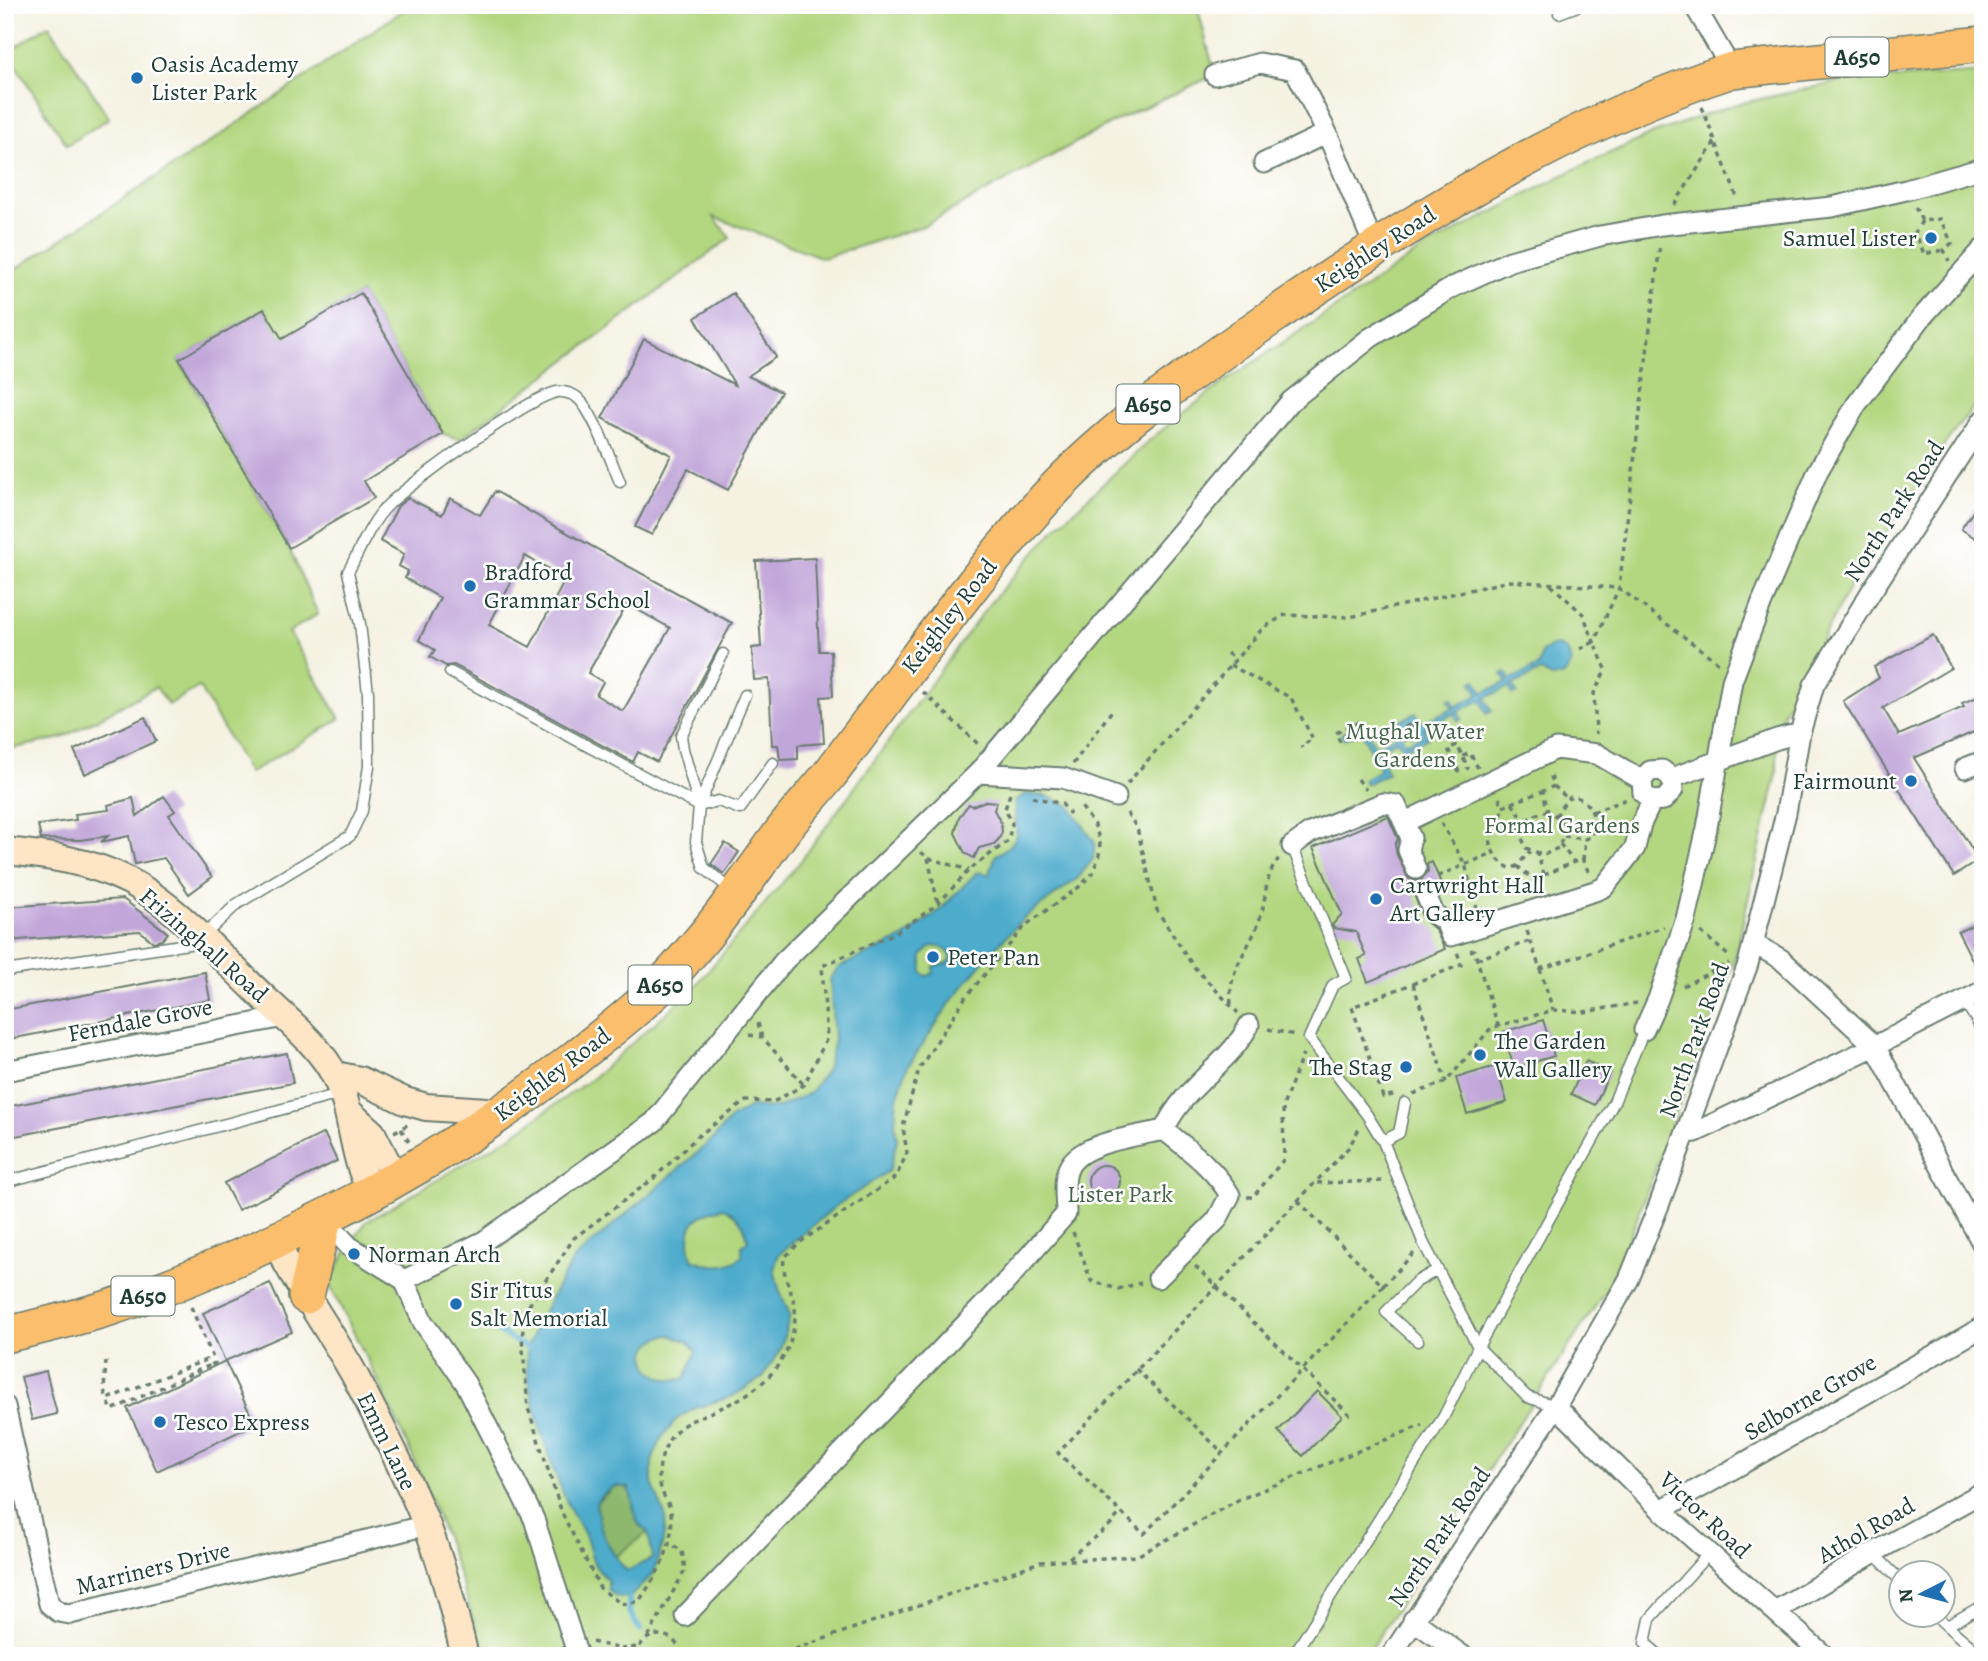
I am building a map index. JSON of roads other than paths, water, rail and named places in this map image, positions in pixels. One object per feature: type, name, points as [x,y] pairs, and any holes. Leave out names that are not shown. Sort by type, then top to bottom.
[{"type":"highway","name":"Keighley Road","points":[[5,1335],[107,1309],[181,1283],[324,1219],[384,1187],[476,1131],[549,1079],[646,1000],[705,936],[953,606],[1047,497],[1089,455],[1148,404],[1375,248],[1457,198],[1564,140],[1642,103],[1732,70],[1983,44]]},
{"type":"highway","points":[[306,1296],[324,1219]]},
{"type":"street","points":[[1694,5],[1732,70]]},
{"type":"street","points":[[1215,75],[1260,63],[1295,70],[1327,133],[1375,248]]},
{"type":"street","points":[[1264,163],[1327,133]]},
{"type":"street","points":[[404,1280],[484,1241],[654,1122],[784,961],[978,773],[1291,401],[1360,345],[1453,287],[1510,261],[1567,243],[1662,225],[1832,207],[1983,168]]},
{"type":"street","points":[[1644,1030],[1658,999],[1686,919],[1707,828],[1732,681],[1762,602],[1818,471],[1856,405],[1922,317],[1983,249]]},
{"type":"street","name":"North Park Road","points":[[1391,1656],[1556,1406],[1629,1279],[1686,1133],[1754,944],[1786,813],[1800,733],[1815,685],[1871,592],[1983,419]]},
{"type":"street","points":[[1672,778],[1800,733]]},
{"type":"street","points":[[1405,822],[1556,749],[1597,754],[1646,791],[1664,800],[1672,790],[1672,778]]},
{"type":"street","points":[[1426,895],[1434,914],[1445,921],[1455,946],[1482,928],[1598,890],[1604,887],[1635,848],[1642,824],[1645,775],[1656,769],[1672,778]]},
{"type":"street","points":[[978,773],[1063,778],[1116,797]]},
{"type":"street","points":[[1292,846],[1310,833],[1383,803],[1396,805],[1411,838],[1408,850],[1416,869]]},
{"type":"street","name":"Frizinghall Road","points":[[5,851],[56,856],[93,866],[130,881],[165,906],[204,940],[309,1041],[343,1094],[360,1165],[384,1187]]},
{"type":"street","points":[[1754,944],[1781,959],[1875,1046],[1983,1245]]},
{"type":"street","points":[[1686,1133],[1696,1132],[1983,991]]},
{"type":"street","name":"Ferndale Grove","points":[[5,1071],[284,1017]]},
{"type":"street","points":[[1164,1130],[1181,1099],[1244,1036],[1249,1025]]},
{"type":"street","points":[[343,1094],[360,1080],[405,1101],[426,1107],[502,1112]]},
{"type":"street","points":[[1158,1278],[1217,1220],[1230,1195],[1220,1179],[1196,1155],[1164,1130]]},
{"type":"street","points":[[685,1616],[1004,1284],[1066,1214],[1065,1188],[1069,1166],[1086,1149],[1164,1130]]},
{"type":"street","points":[[324,1219],[349,1246],[404,1280],[423,1322],[466,1384],[534,1519],[578,1656]]},
{"type":"street","name":"Emm Lane","points":[[275,1241],[352,1371],[393,1447],[427,1525],[452,1602],[465,1656]]},
{"type":"street","name":"Selborne Grove","points":[[1661,1510],[1983,1327]]},
{"type":"street","name":"Marriners Drive","points":[[5,1406],[49,1604],[59,1612],[70,1614],[427,1525]]},
{"type":"street","name":"Victor Road","points":[[1556,1406],[1661,1510],[1825,1656]]},
{"type":"street","name":"Athol Road","points":[[1775,1611],[1983,1492]]},
{"type":"street","points":[[1413,1620],[1463,1656]]},
{"type":"lane","points":[[1559,13],[1580,5]]},
{"type":"lane","points":[[5,971],[204,940],[237,904],[350,836],[362,811],[369,766],[368,693],[360,624],[348,572],[387,506],[413,485],[500,424],[537,401],[558,392],[575,395],[585,405],[620,482]]},
{"type":"lane","points":[[699,806],[682,749],[681,736],[723,654]]},
{"type":"lane","points":[[450,672],[699,806],[718,801],[740,809],[773,763]]},
{"type":"lane","points":[[736,894],[704,868],[696,842],[699,806],[745,695]]},
{"type":"lane","points":[[1292,846],[1346,978],[1333,985],[1310,1038],[1383,1141],[1423,1242],[1478,1348],[1527,1397],[1556,1406]]},
{"type":"lane","points":[[1964,999],[1983,1031]]},
{"type":"lane","points":[[1293,1656],[1444,1416],[1478,1348],[1614,1102],[1644,1030]]},
{"type":"lane","points":[[5,1182],[343,1094]]},
{"type":"lane","points":[[1383,1141],[1399,1133],[1404,1100]]},
{"type":"lane","points":[[1418,1341],[1386,1312],[1416,1282],[1437,1270]]},
{"type":"lane","points":[[1660,1656],[1645,1643],[1650,1619],[1709,1553]]},
{"type":"lane","points":[[1873,1553],[1886,1566]]},
{"type":"lane","points":[[1956,1621],[1983,1605]]},
{"type":"lane","points":[[1952,1630],[1982,1656]]},
{"type":"water","points":[[1552,646],[1566,651],[1570,657],[1570,666],[1564,675],[1552,678],[1541,671],[1512,685],[1517,693],[1512,695],[1509,687],[1485,698],[1492,711],[1487,714],[1481,700],[1458,711],[1462,719],[1458,721],[1455,713],[1424,728],[1428,738],[1403,750],[1398,740],[1377,750],[1388,773],[1366,784],[1364,779],[1380,770],[1361,731],[1344,739],[1341,734],[1363,723],[1375,746],[1396,736],[1391,725],[1416,713],[1421,723],[1453,708],[1448,700],[1452,698],[1455,707],[1479,695],[1472,682],[1476,680],[1483,693],[1507,682],[1502,674],[1506,672],[1510,680],[1539,666],[1542,652]],"holes":[[[1414,720],[1421,736],[1405,743],[1398,728]]]},
{"type":"water","points":[[1025,794],[1046,796],[1069,805],[1095,843],[1093,859],[1078,878],[1023,919],[992,951],[953,999],[907,1068],[897,1098],[897,1139],[890,1170],[836,1206],[779,1254],[774,1269],[790,1315],[781,1348],[763,1377],[733,1396],[696,1408],[678,1418],[662,1437],[652,1461],[652,1483],[666,1518],[654,1573],[629,1598],[615,1596],[608,1589],[608,1580],[594,1562],[584,1533],[566,1499],[549,1457],[535,1410],[527,1367],[527,1350],[540,1319],[574,1259],[712,1140],[730,1119],[750,1107],[777,1108],[810,1093],[827,1069],[834,1040],[830,979],[839,967],[903,938],[939,911],[977,872],[989,874],[996,855],[1006,849],[1015,838],[1015,801]],"holes":[[[932,946],[944,949],[952,958],[948,963],[934,966],[933,974],[926,976],[922,972],[922,956]],[[724,1208],[737,1217],[748,1240],[742,1246],[742,1257],[730,1264],[712,1265],[692,1259],[689,1239],[693,1224],[704,1214]],[[670,1335],[689,1342],[696,1352],[685,1379],[658,1376],[650,1369],[646,1353],[658,1338]],[[615,1486],[628,1487],[638,1523],[648,1532],[653,1558],[627,1571],[620,1563],[599,1522],[596,1503]]]},
{"type":"waterway","points":[[480,1321],[527,1348]]},
{"type":"waterway","points":[[629,1598],[629,1611],[640,1630]]},
{"type":"place","name":"Oasis Academy Lister Park","points":[[137,78]]},
{"type":"place","name":"Samuel Lister","points":[[1931,238]]},
{"type":"place","name":"Bradford Grammar School","points":[[470,586]]},
{"type":"place","name":"Fairmount","points":[[1911,781]]},
{"type":"place","name":"Cartwright Hall Art Gallery","points":[[1376,899]]},
{"type":"place","name":"Peter Pan","points":[[933,957]]},
{"type":"place","name":"The Garden Wall Gallery","points":[[1480,1055]]},
{"type":"place","name":"The Stag","points":[[1406,1067]]},
{"type":"place","name":"Norman Arch","points":[[354,1254]]},
{"type":"place","name":"Sir Titus Salt Memorial","points":[[456,1304]]},
{"type":"place","name":"Tesco Express","points":[[160,1422]]},
{"type":"park label","name":"Mughal Water Gardens","points":[[1415,745]]},
{"type":"park label","name":"Formal Gardens","points":[[1562,825]]},
{"type":"park label","name":"Lister Park","points":[[1120,1194]]}]
